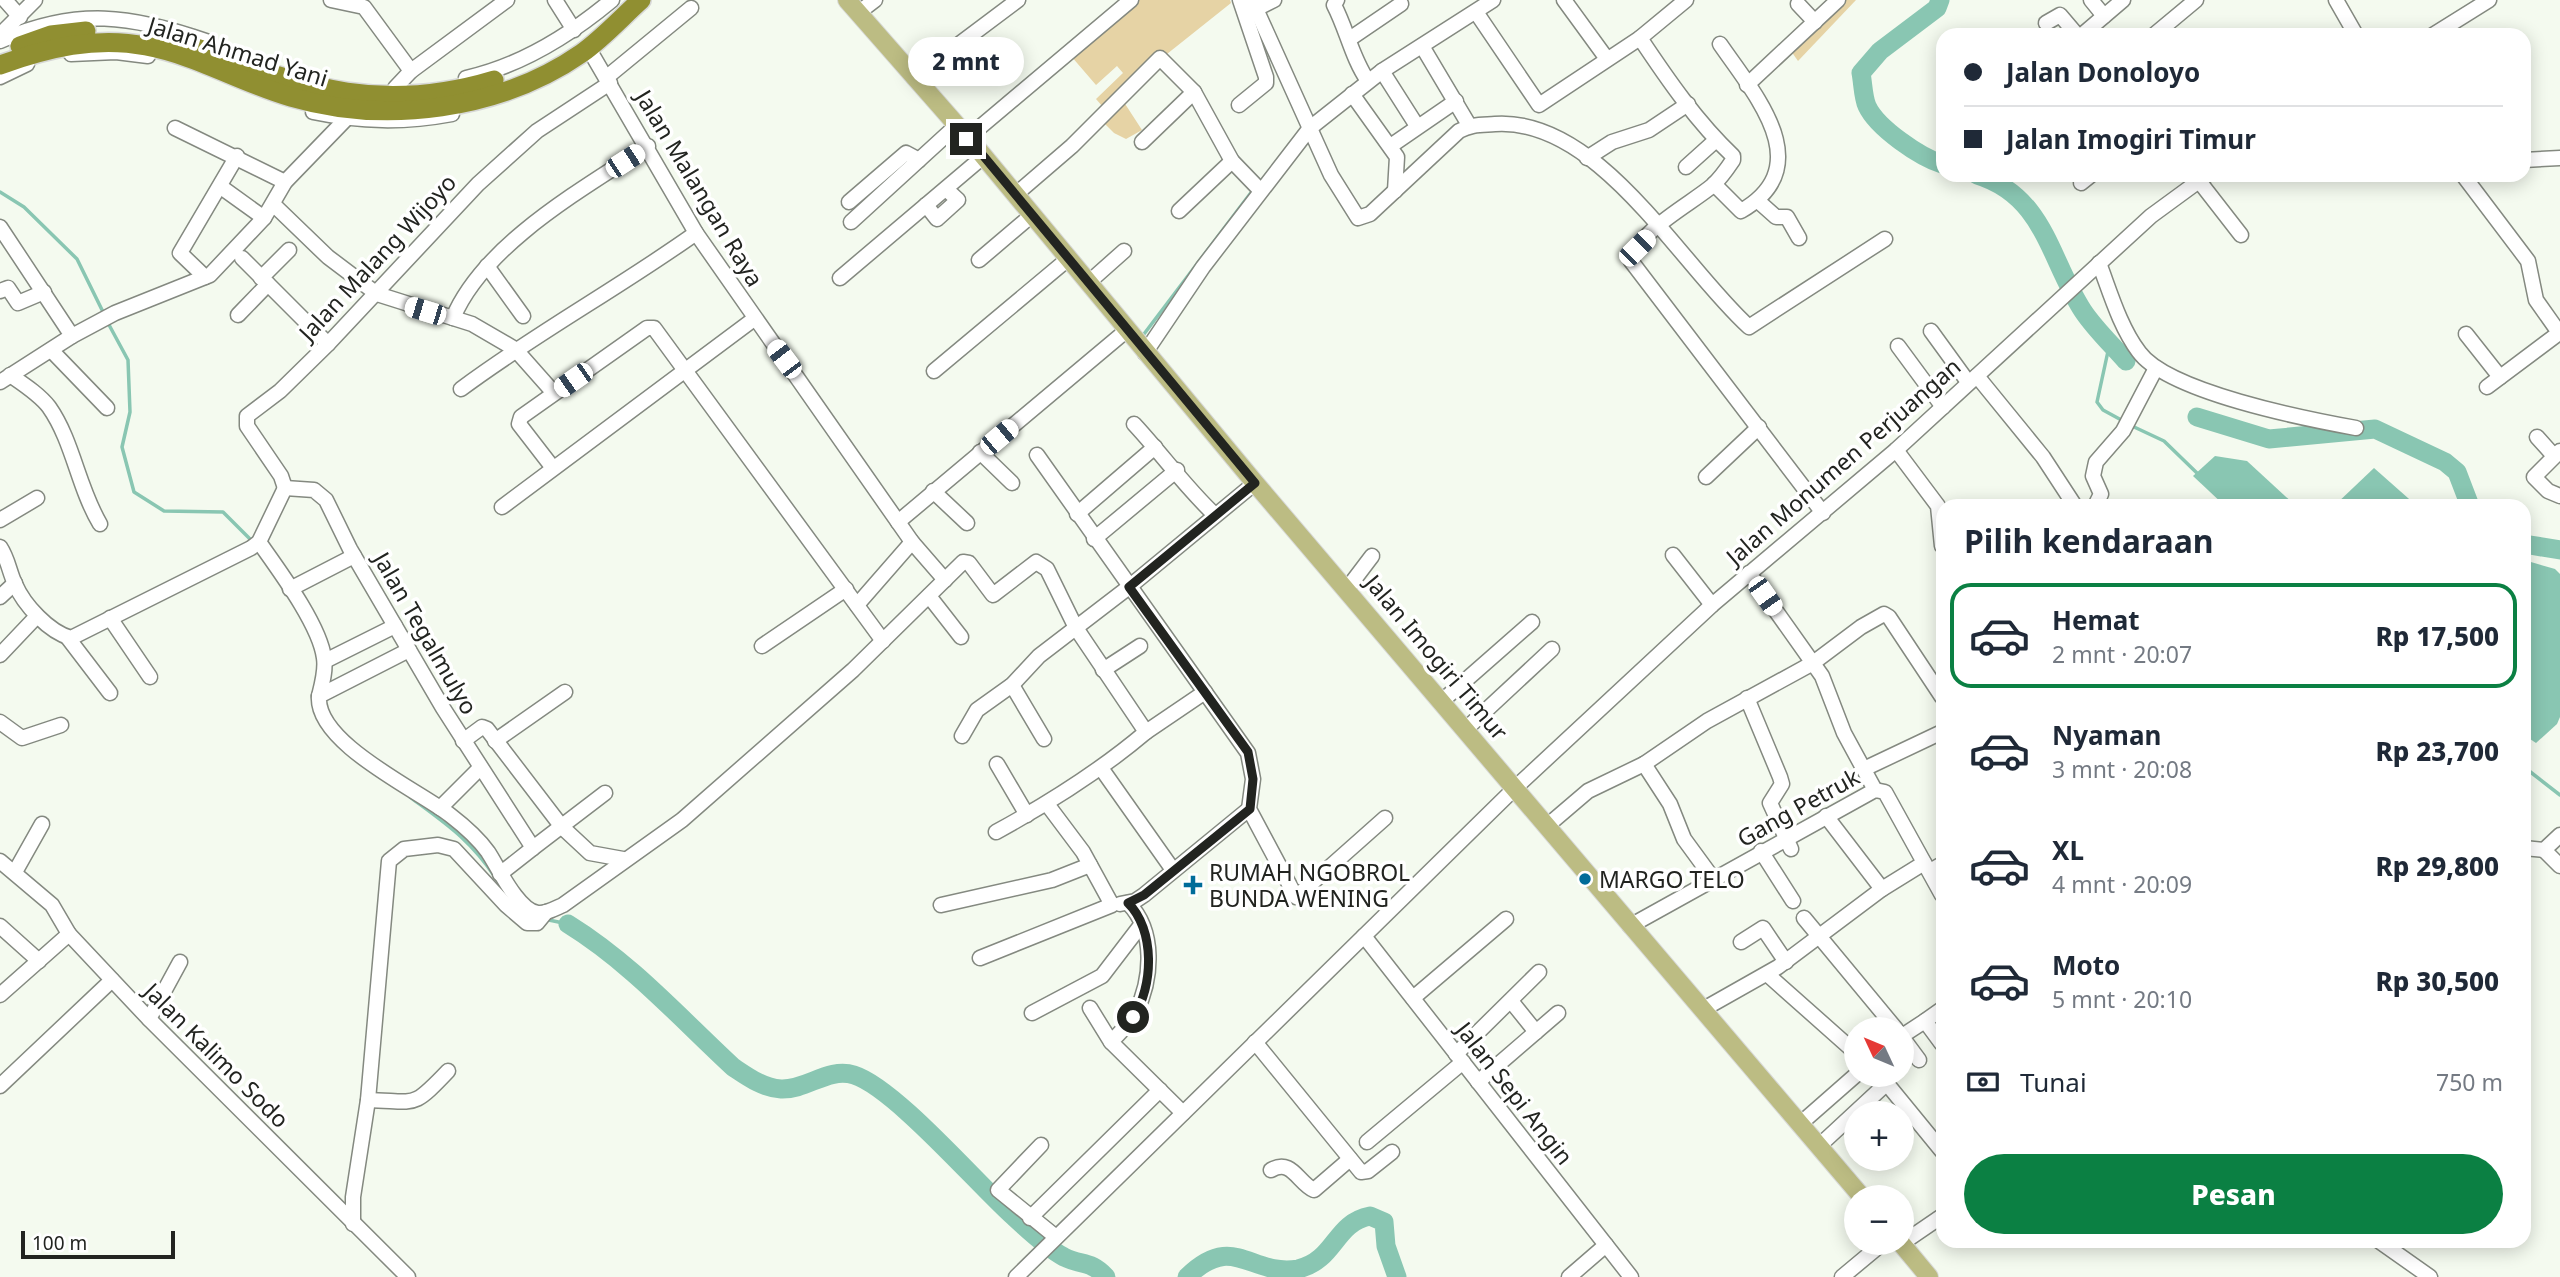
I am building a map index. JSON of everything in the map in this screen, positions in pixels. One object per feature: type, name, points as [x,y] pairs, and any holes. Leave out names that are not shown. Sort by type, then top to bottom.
[{"type":"highway","name":"Jalan Ahmad Yani","points":[[0,55],[51,35],[125,31],[154,34],[329,91],[355,95],[414,97],[473,87],[549,58],[603,25],[624,0]]},
{"type":"highway","name":"Jalan Ahmad Yani","points":[[0,65],[37,52],[78,44],[127,43],[176,54],[292,97],[363,111],[423,110],[463,104],[555,69],[584,52],[641,0]]},
{"type":"main road","name":"Jalan Imogiri Timur","points":[[862,4],[1015,195],[1255,483],[1852,1185]]},
{"type":"main road","points":[[1907,1255],[1929,1277]]},
{"type":"street","points":[[5,0],[20,17]]},
{"type":"street","points":[[0,35],[36,0]]},
{"type":"street","points":[[331,0],[364,7],[411,71]]},
{"type":"street","points":[[395,88],[411,71],[507,0]]},
{"type":"street","points":[[555,0],[574,30]]},
{"type":"street","points":[[0,41],[69,21],[128,19],[160,25],[287,70],[352,87],[395,88],[474,76],[543,48],[574,30],[612,0]]},
{"type":"street","points":[[0,77],[48,57],[89,53],[137,54],[173,62],[275,100],[346,119],[422,120],[469,110],[551,80],[593,56],[654,0]]},
{"type":"street","points":[[840,278],[946,189],[971,141],[1131,0]]},
{"type":"street","points":[[1274,0],[1249,5],[1256,27],[1268,58],[1310,128],[1331,175],[1358,218],[1370,214],[1446,142],[1469,125],[1518,122],[1552,133],[1587,158],[1660,224],[1749,327],[1885,239]]},
{"type":"street","points":[[1337,0],[1334,5],[1351,38],[1356,63],[1368,81]]},
{"type":"street","points":[[1564,0],[1607,59]]},
{"type":"street","points":[[1518,122],[1640,38],[1686,0]]},
{"type":"street","points":[[1747,85],[1838,0]]},
{"type":"street","points":[[2091,0],[2104,16]]},
{"type":"street","points":[[2092,28],[2123,0]]},
{"type":"street","points":[[2162,28],[2196,0]]},
{"type":"street","points":[[2336,0],[2352,28]]},
{"type":"street","points":[[2444,28],[2490,0]]},
{"type":"street","points":[[918,75],[1013,1]]},
{"type":"street","points":[[1351,38],[1401,4]]},
{"type":"street","points":[[1798,4],[1815,22]]},
{"type":"street","points":[[898,522],[980,453],[1135,339],[1310,128],[1382,71],[1483,5],[1539,105]]},
{"type":"street","name":"Jalan Malang Wijoyo","points":[[285,488],[246,420],[328,344],[478,184],[537,131],[609,80],[691,8]]},
{"type":"street","points":[[2046,23],[2060,15],[2078,28]]},
{"type":"street","points":[[1640,38],[1716,140],[1734,158],[1714,184],[1660,224],[1637,248],[1631,261],[1823,513]]},
{"type":"street","points":[[1714,184],[1739,211],[1758,201],[1779,167],[1780,154],[1767,113],[1720,44]]},
{"type":"street","points":[[1422,47],[1469,125]]},
{"type":"street","name":"Jalan Malangan Raya","points":[[593,56],[648,146],[696,233],[754,319],[829,419],[912,542],[945,580]]},
{"type":"street","points":[[1015,195],[1072,146],[1160,58],[1194,92],[1232,161],[1260,190]]},
{"type":"street","points":[[1239,104],[1266,83],[1268,58]]},
{"type":"street","points":[[1382,71],[1417,126]]},
{"type":"street","points":[[1142,142],[1194,92]]},
{"type":"street","points":[[1352,94],[1392,145],[1398,161],[1395,191]]},
{"type":"street","points":[[1392,145],[1456,101]]},
{"type":"street","points":[[1587,158],[1612,142],[1649,130],[1688,104]]},
{"type":"street","points":[[100,524],[86,496],[59,425],[48,406],[5,379],[72,335],[113,314],[210,275],[264,218],[285,182],[346,119]]},
{"type":"street","points":[[176,128],[285,182]]},
{"type":"street","points":[[1686,167],[1716,140]]},
{"type":"street","points":[[851,222],[919,160],[971,141]]},
{"type":"street","points":[[453,318],[466,292],[487,266],[514,241],[578,193],[648,146]]},
{"type":"street","points":[[849,202],[906,153],[919,160]]},
{"type":"street","points":[[201,278],[180,253],[237,156]]},
{"type":"street","points":[[2531,160],[2560,158]]},
{"type":"street","points":[[1179,211],[1232,161]]},
{"type":"street","name":"Jalan Monumen Perjuangan","points":[[1016,1277],[1515,788],[1712,605],[1896,450],[2151,216],[2198,182]]},
{"type":"street","points":[[2206,182],[2241,236]]},
{"type":"street","points":[[2468,182],[2528,261],[2536,300],[2560,333],[2487,387]]},
{"type":"street","points":[[221,187],[264,218]]},
{"type":"street","points":[[1758,201],[1776,217],[1787,217],[1799,238]]},
{"type":"street","points":[[273,204],[328,257],[377,294],[472,324],[515,349],[554,393]]},
{"type":"street","points":[[979,260],[1032,215]]},
{"type":"street","points":[[0,227],[72,335]]},
{"type":"street","points":[[461,389],[515,349],[656,262],[696,233]]},
{"type":"street","points":[[238,315],[289,250]]},
{"type":"street","points":[[1088,283],[1124,251]]},
{"type":"street","points":[[242,258],[328,344]]},
{"type":"street","points":[[934,371],[1068,259]]},
{"type":"street","points":[[2099,263],[2138,352],[2156,368],[2227,396],[2356,428]]},
{"type":"street","points":[[487,266],[523,316]]},
{"type":"street","points":[[0,291],[8,288],[18,303],[44,292]]},
{"type":"street","points":[[502,508],[754,319]]},
{"type":"street","points":[[553,468],[519,420],[554,393],[652,328],[687,371],[883,641]]},
{"type":"street","points":[[1931,331],[2043,457],[2071,499]]},
{"type":"street","points":[[2466,334],[2500,377]]},
{"type":"street","points":[[1898,346],[1943,407]]},
{"type":"street","points":[[51,350],[107,408]]},
{"type":"street","points":[[2098,499],[2101,494],[2093,476],[2094,469],[2126,425],[2156,368]]},
{"type":"street","points":[[1134,424],[1177,470],[1184,486],[1215,515]]},
{"type":"street","points":[[1706,477],[1759,428]]},
{"type":"street","points":[[2537,437],[2557,454],[2534,477],[2548,491],[2560,496]]},
{"type":"street","points":[[1077,514],[1155,447]]},
{"type":"street","points":[[1896,450],[1936,503]]},
{"type":"street","points":[[980,453],[1012,483]]},
{"type":"street","points":[[1037,455],[1094,539],[1248,752],[1253,779],[1250,809],[1298,898],[1385,818]]},
{"type":"street","points":[[1094,539],[1177,470]]},
{"type":"street","points":[[962,736],[977,710],[1012,685],[1039,656],[1129,587],[1255,483]]},
{"type":"street","points":[[68,638],[255,544],[285,488]]},
{"type":"street","name":"Jalan Tegalmulyo","points":[[285,488],[319,492],[463,741],[485,727],[495,741]]},
{"type":"street","points":[[933,491],[967,523]]},
{"type":"street","points":[[0,520],[37,498]]},
{"type":"street","points":[[0,507],[0,513]]},
{"type":"street","points":[[857,605],[912,542]]},
{"type":"street","points":[[255,544],[290,589],[321,644],[325,661],[319,704],[332,726],[363,759],[440,808],[481,844],[523,904],[543,916]]},
{"type":"street","points":[[0,547],[8,560],[15,583],[37,615],[68,638],[110,693]]},
{"type":"street","points":[[1673,555],[1712,605]]},
{"type":"street","points":[[290,589],[354,556]]},
{"type":"street","points":[[1347,589],[1371,556]]},
{"type":"street","points":[[353,1224],[353,1197],[368,1100],[384,886],[387,865],[404,849],[438,845],[454,849],[515,914],[527,923],[543,916],[563,905],[623,859],[682,820],[883,641],[966,562],[993,596],[1036,562],[1046,569],[1076,628],[1146,732]]},
{"type":"street","points":[[1749,573],[1822,676],[1844,733],[1866,768],[1875,790]]},
{"type":"street","points":[[0,597],[15,583]]},
{"type":"street","points":[[762,646],[846,589]]},
{"type":"street","points":[[929,596],[961,637]]},
{"type":"street","points":[[0,655],[37,615]]},
{"type":"street","points":[[1547,827],[1588,791],[1644,764],[1707,721],[1813,663],[1861,627],[1887,615],[1936,688]]},
{"type":"street","points":[[110,618],[150,677]]},
{"type":"street","points":[[1442,701],[1532,622]]},
{"type":"street","points":[[325,661],[395,626]]},
{"type":"street","points":[[1103,670],[1140,646]]},
{"type":"street","points":[[1466,729],[1552,649]]},
{"type":"street","points":[[319,696],[409,650]]},
{"type":"street","points":[[1012,685],[1044,739]]},
{"type":"street","points":[[565,692],[495,741],[562,827],[590,853],[623,859]]},
{"type":"street","points":[[996,832],[1047,804],[1101,768],[1146,732],[1205,692]]},
{"type":"street","points":[[1747,698],[1782,784],[1770,803],[1788,843]]},
{"type":"street","points":[[0,722],[22,738],[61,725]]},
{"type":"street","points":[[1866,768],[1936,735]]},
{"type":"street","points":[[463,741],[533,848]]},
{"type":"street","points":[[997,764],[1027,815]]},
{"type":"street","points":[[1644,764],[1670,804],[1684,839],[1714,880]]},
{"type":"street","points":[[440,808],[480,768]]},
{"type":"street","points":[[1101,768],[1173,870]]},
{"type":"street","name":"Gang Petruk","points":[[1630,926],[1761,851],[1788,843],[1826,816],[1875,790],[1885,792],[1932,866]]},
{"type":"street","points":[[500,874],[605,793]]},
{"type":"street","points":[[1047,804],[1076,840],[1112,905]]},
{"type":"street","points":[[980,958],[1112,905],[1128,903],[1144,895],[1250,809]]},
{"type":"street","points":[[1826,816],[1882,889]]},
{"type":"street","points":[[15,872],[42,824]]},
{"type":"street","points":[[2544,850],[2560,835]]},
{"type":"street","points":[[2531,849],[2544,850],[2560,866]]},
{"type":"street","points":[[1761,851],[1793,901]]},
{"type":"street","name":"Jalan Kalimo Sodo","points":[[0,861],[52,905],[69,934],[149,1019],[408,1277]]},
{"type":"street","points":[[941,905],[1052,880],[1090,865]]},
{"type":"street","points":[[1702,1010],[1786,962],[1882,889],[1932,866]]},
{"type":"street","points":[[1111,1042],[1136,1012],[1149,967],[1150,954],[1141,925],[1128,903]]},
{"type":"street","points":[[1804,918],[1886,1017]]},
{"type":"street","points":[[1413,998],[1506,919]]},
{"type":"street","points":[[1032,1013],[1102,976],[1141,925]]},
{"type":"street","points":[[0,926],[39,961]]},
{"type":"street","points":[[1741,943],[1763,928],[1786,962]]},
{"type":"street","points":[[0,995],[69,934]]},
{"type":"street","name":"Jalan Sepi Angin","points":[[1364,936],[1631,1277]]},
{"type":"street","points":[[149,1019],[180,961]]},
{"type":"street","points":[[1367,1142],[1460,1058],[1539,972]]},
{"type":"street","points":[[1767,974],[1844,1042]]},
{"type":"street","points":[[0,1086],[112,980]]},
{"type":"street","points":[[1511,1001],[1536,1032]]},
{"type":"street","points":[[1090,1008],[1111,1042],[1183,1113]]},
{"type":"street","points":[[1478,1082],[1558,1013]]},
{"type":"street","points":[[1914,1028],[1936,1013]]},
{"type":"street","points":[[1925,1021],[1936,1036]]},
{"type":"street","points":[[1255,1042],[1350,1159],[1365,1172],[1392,1152]]},
{"type":"street","points":[[1914,1053],[1919,1060]]},
{"type":"street","points":[[368,1100],[412,1102],[424,1095],[448,1071]]},
{"type":"street","points":[[1800,1124],[1844,1085]]},
{"type":"street","points":[[1819,1146],[1875,1087]]},
{"type":"street","points":[[1890,1087],[1936,1144]]},
{"type":"street","points":[[1031,1219],[1160,1090]]},
{"type":"street","points":[[1041,1145],[998,1190],[1055,1237]]},
{"type":"street","points":[[1270,1170],[1280,1166],[1289,1168],[1314,1190],[1350,1159]]},
{"type":"street","points":[[1914,1232],[1936,1219]]},
{"type":"street","points":[[1569,1277],[1606,1245]]},
{"type":"street","points":[[2389,1248],[2430,1277]]},
{"type":"street","points":[[1842,1277],[1876,1255]]},
{"type":"street","points":[[384,1277],[395,1265]]},
{"type":"shaded area","points":[[1137,0],[1230,0],[1231,3],[1118,93],[1142,130],[1126,139],[1114,133],[1097,116],[1103,107],[1096,99],[1123,73],[1117,66],[1096,85],[1071,56]]},
{"type":"shaded area","points":[[1841,0],[1856,0],[1798,61],[1791,51]]},
{"type":"shaded area","points":[[2215,456],[2247,461],[2288,499],[2218,499],[2193,476]]},
{"type":"shaded area","points":[[2374,468],[2409,499],[2341,499]]},
{"type":"shaded area","points":[[2531,562],[2555,569],[2560,574],[2560,717],[2557,724],[2536,743],[2531,740]]},
{"type":"waterway","points":[[1936,161],[1911,148],[1872,115],[1867,106],[1861,73],[1880,51],[1937,8],[1940,0]]},
{"type":"waterway","points":[[1993,182],[2017,198],[2031,214],[2043,231],[2083,311],[2126,361]]},
{"type":"waterway","points":[[1144,334],[1253,190]]},
{"type":"waterway","points":[[0,192],[24,207],[77,259],[105,316]]},
{"type":"waterway","points":[[108,323],[128,360],[130,412],[122,447],[134,492],[164,511],[223,512],[253,542]]},
{"type":"waterway","points":[[2110,342],[2097,402],[2103,410],[2125,422]]},
{"type":"waterway","points":[[2197,417],[2269,439],[2375,429],[2445,462],[2457,472],[2467,499]]},
{"type":"waterway","points":[[2132,426],[2164,441],[2198,474]]},
{"type":"waterway","points":[[2531,545],[2560,550]]},
{"type":"waterway","points":[[2531,772],[2560,795]]},
{"type":"waterway","points":[[410,797],[466,842],[495,877]]},
{"type":"waterway","points":[[544,919],[568,924]]},
{"type":"waterway","points":[[568,924],[634,973],[733,1067],[756,1081],[781,1089],[844,1073],[871,1084],[913,1117],[998,1202],[1051,1249],[1070,1260],[1090,1266],[1106,1277]]},
{"type":"waterway","points":[[1187,1277],[1217,1257],[1230,1256],[1281,1270],[1298,1269],[1320,1258],[1349,1226],[1370,1216],[1384,1222],[1386,1246],[1397,1277]]},
{"type":"place","name":"MARGO TELO","points":[[1585,879]]},
{"type":"place","name":"RUMAH NGOBROL BUNDA WENING","points":[[1193,885]]},
{"type":"route","points":[[966,139],[976,147],[1255,483],[1129,587],[1248,752],[1253,779],[1250,809],[1144,895],[1128,903],[1141,925],[1150,954],[1149,967],[1133,1017]]}]
